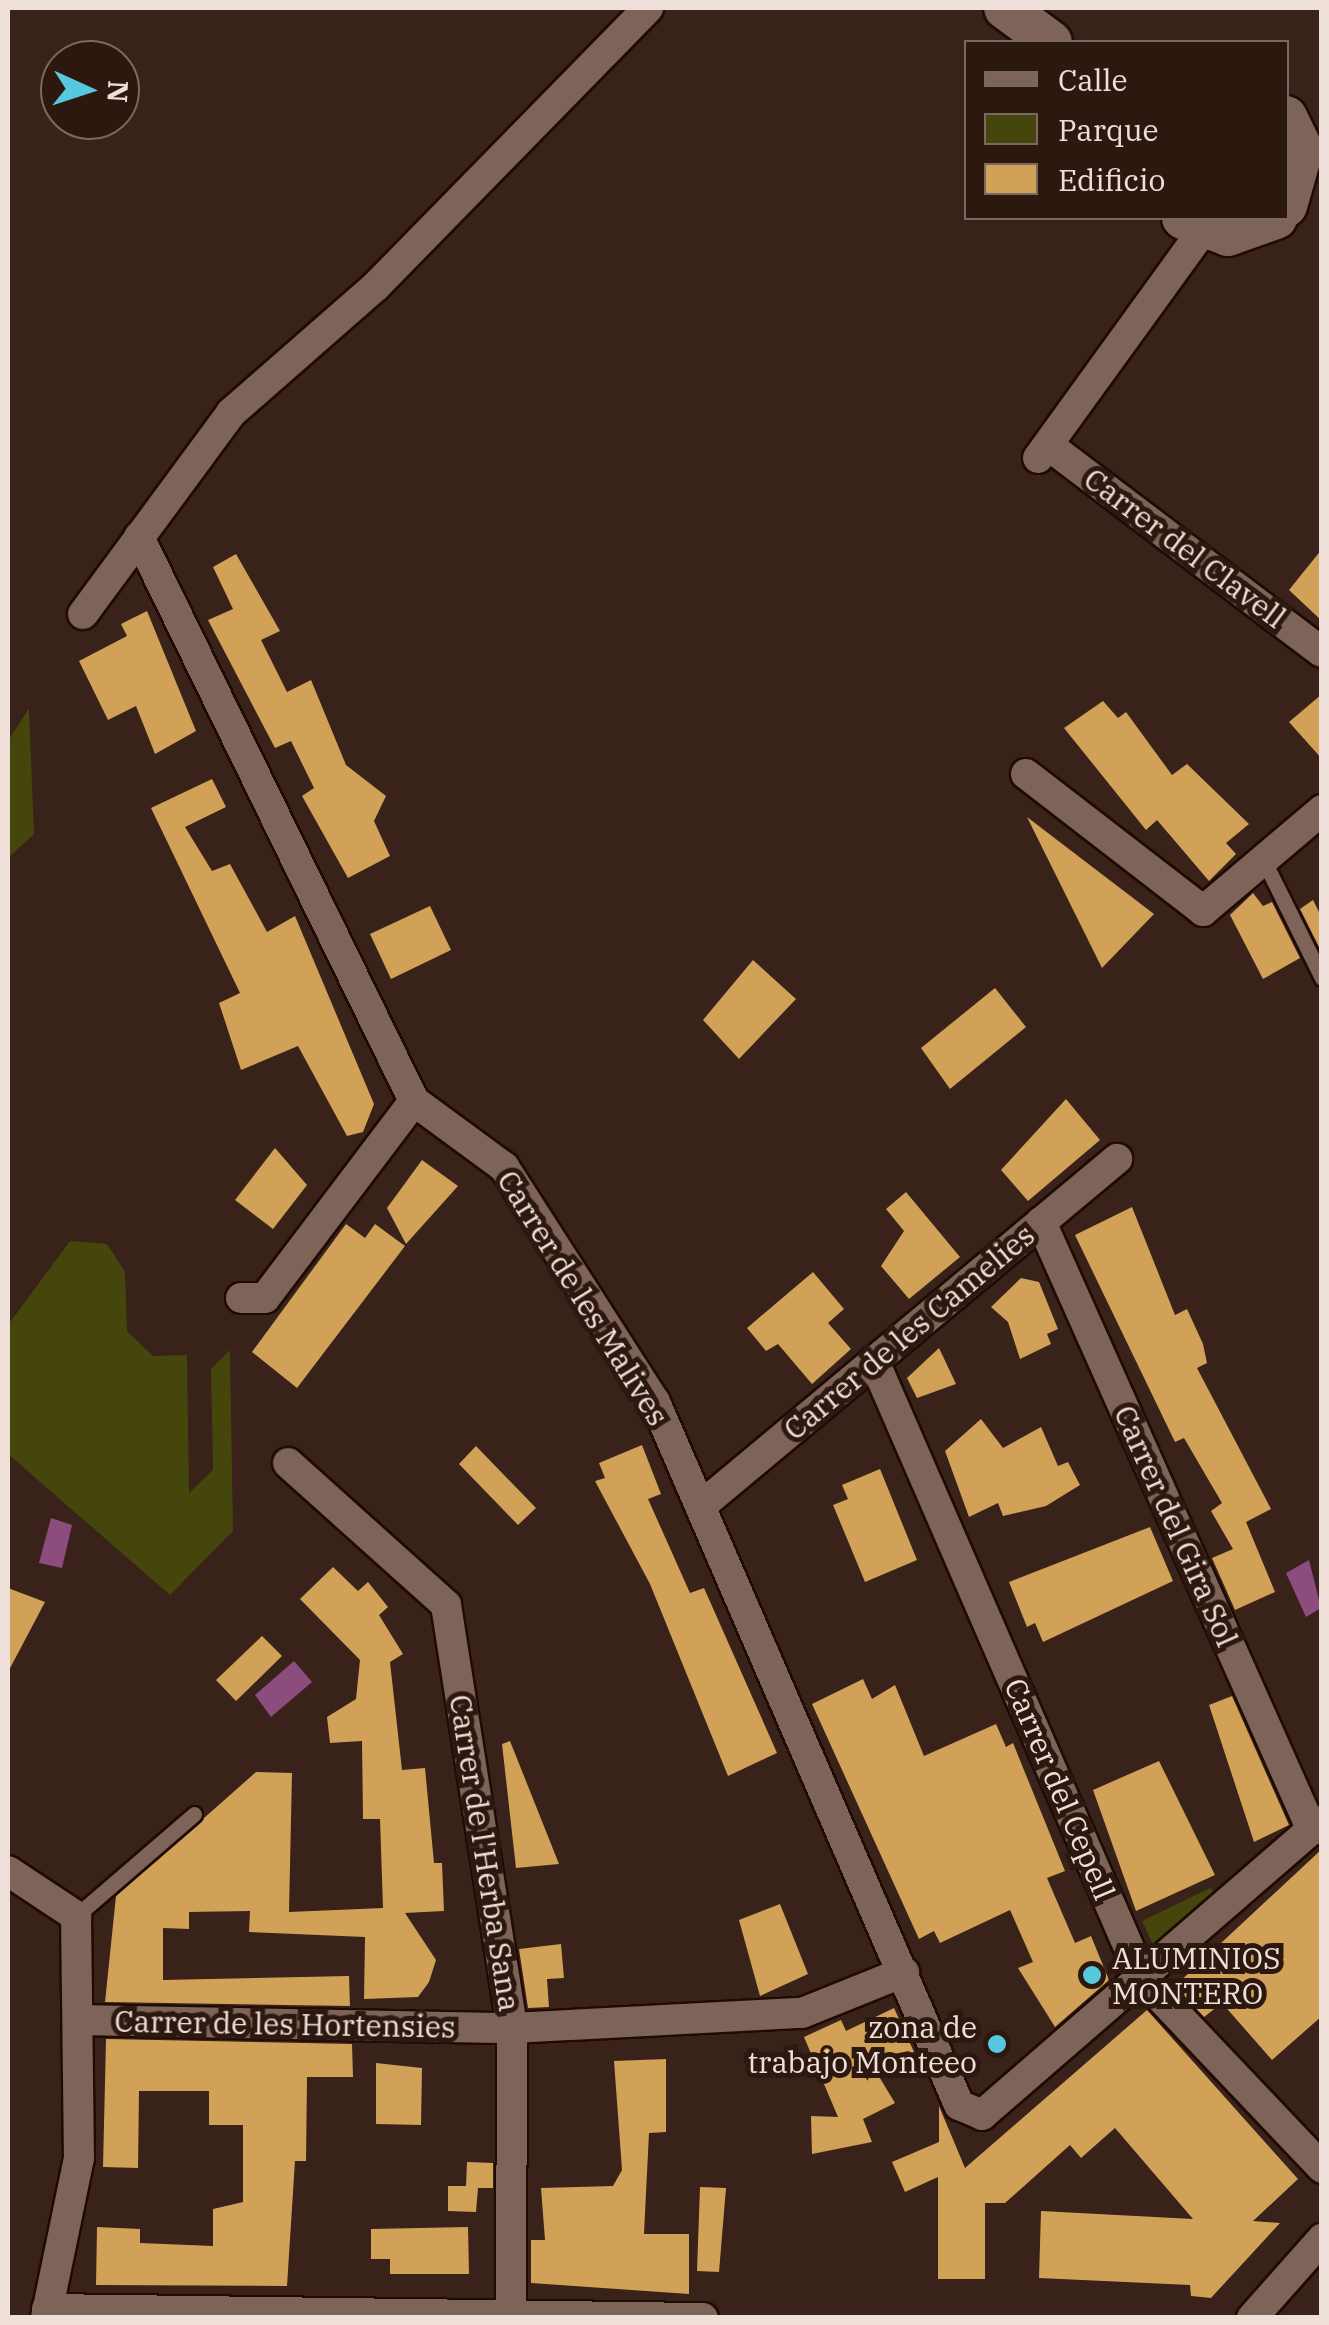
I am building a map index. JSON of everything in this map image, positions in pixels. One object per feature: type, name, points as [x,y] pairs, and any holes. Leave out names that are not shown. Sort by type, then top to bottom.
[{"type":"main road","points":[[1005,8],[1048,40]]},
{"type":"main road","points":[[1289,123],[1302,150],[1294,210]]},
{"type":"main road","points":[[1193,224],[1253,231],[1274,220]]},
{"type":"street","points":[[83,614],[231,413],[376,286],[648,8]]},
{"type":"street","name":"Carrer del Clavell","points":[[1193,224],[1042,452],[1322,652]]},
{"type":"street","name":"Carrer de les Malives","points":[[139,537],[414,1100],[504,1167],[655,1402],[960,2105],[982,2115],[1142,1978]]},
{"type":"street","points":[[1026,774],[1202,910],[1322,810]]},
{"type":"street","points":[[241,1298],[265,1298],[414,1100]]},
{"type":"street","name":"Carrer de les Camelies","points":[[701,1506],[1116,1159]]},
{"type":"street","name":"Carrer del Gira Sol","points":[[1041,1222],[1317,1825]]},
{"type":"street","name":"Carrer del Cepell","points":[[874,1361],[1142,1978],[1322,2168]]},
{"type":"street","name":"Carrer de l'Herba Sana","points":[[288,1463],[446,1606],[512,2028],[510,2315]]},
{"type":"street","points":[[1142,1978],[1317,1825]]},
{"type":"street","points":[[8,1871],[76,1916],[79,2158],[47,2313],[703,2318]]},
{"type":"street","name":"Carrer de les Hortensies","points":[[78,2020],[512,2028],[802,2013],[904,1972]]},
{"type":"street","points":[[1252,2318],[1322,2239]]},
{"type":"lane","points":[[1263,860],[1322,978]]},
{"type":"lane","points":[[76,1916],[194,1814]]},
{"type":"green space","points":[[29,708],[34,834],[8,858],[8,741]]},
{"type":"green space","points":[[70,1241],[107,1244],[125,1272],[127,1331],[153,1356],[187,1355],[189,1493],[213,1470],[211,1369],[230,1350],[233,1531],[170,1595],[8,1454],[8,1325]]},
{"type":"green space","points":[[1210,1888],[1224,1898],[1157,1953],[1142,1921]]},
{"type":"shaded area","points":[[51,1518],[72,1525],[62,1568],[39,1563]]},
{"type":"shaded area","points":[[1309,1560],[1321,1608],[1306,1617],[1286,1573]]},
{"type":"shaded area","points":[[294,1661],[312,1682],[271,1717],[255,1695]]},
{"type":"building","points":[[1322,549],[1322,621],[1289,590]]},
{"type":"building","points":[[236,554],[280,631],[261,640],[287,692],[311,680],[346,765],[386,796],[374,821],[390,856],[348,878],[302,796],[314,788],[291,741],[275,748],[208,620],[233,609],[213,567]]},
{"type":"building","points":[[147,611],[196,731],[155,754],[136,706],[108,720],[79,661],[127,636],[121,624]]},
{"type":"building","points":[[1322,694],[1322,759],[1289,722]]},
{"type":"building","points":[[1103,701],[1118,718],[1126,712],[1172,775],[1187,764],[1249,824],[1226,843],[1236,854],[1209,881],[1157,820],[1146,830],[1064,728]]},
{"type":"building","points":[[212,779],[226,807],[185,827],[212,871],[230,864],[267,932],[295,916],[374,1104],[363,1132],[347,1136],[298,1046],[241,1070],[219,1003],[240,993],[151,808]]},
{"type":"building","points":[[1027,817],[1154,914],[1102,968]]},
{"type":"building","points":[[1253,893],[1263,906],[1272,902],[1300,958],[1263,979],[1230,915]]},
{"type":"building","points":[[1313,900],[1322,918],[1319,947],[1300,909]]},
{"type":"building","points":[[430,906],[451,950],[391,979],[370,934]]},
{"type":"building","points":[[753,960],[796,999],[739,1059],[703,1020]]},
{"type":"building","points":[[995,988],[1026,1027],[950,1089],[921,1048]]},
{"type":"building","points":[[1066,1099],[1100,1140],[1028,1201],[1001,1170]]},
{"type":"building","points":[[275,1148],[307,1185],[273,1229],[235,1200]]},
{"type":"building","points":[[422,1160],[458,1186],[406,1244],[387,1208]]},
{"type":"building","points":[[906,1192],[960,1257],[909,1299],[881,1266],[904,1231],[886,1209]]},
{"type":"building","points":[[1132,1207],[1175,1315],[1187,1309],[1203,1344],[1207,1363],[1197,1368],[1271,1509],[1246,1522],[1275,1592],[1235,1610],[1212,1558],[1233,1549],[1211,1511],[1222,1503],[1184,1438],[1175,1442],[1075,1235]]},
{"type":"building","points":[[346,1224],[365,1238],[375,1224],[405,1246],[297,1388],[252,1352]]},
{"type":"building","points":[[813,1272],[844,1309],[828,1323],[851,1349],[812,1384],[778,1344],[766,1351],[747,1328]]},
{"type":"building","points":[[1021,1278],[1039,1282],[1058,1329],[1047,1334],[1051,1344],[1020,1359],[1008,1322],[991,1307]]},
{"type":"building","points":[[939,1348],[956,1384],[917,1398],[907,1378]]},
{"type":"building","points":[[981,1419],[1003,1448],[1041,1427],[1058,1466],[1068,1462],[1080,1485],[1046,1506],[1003,1516],[998,1503],[969,1517],[945,1451]]},
{"type":"building","points":[[642,1445],[661,1494],[648,1499],[690,1593],[704,1588],[777,1753],[728,1776],[650,1584],[595,1481],[605,1478],[599,1463]]},
{"type":"building","points":[[476,1446],[536,1508],[518,1525],[459,1464]]},
{"type":"building","points":[[880,1469],[917,1560],[865,1582],[833,1505],[848,1499],[842,1485]]},
{"type":"building","points":[[1150,1527],[1173,1581],[1043,1642],[1035,1623],[1027,1627],[1009,1582]]},
{"type":"building","points":[[333,1567],[358,1591],[368,1582],[388,1607],[379,1615],[403,1654],[390,1662],[402,1770],[425,1768],[434,1863],[442,1863],[444,1911],[405,1913],[436,1960],[429,1982],[418,1997],[364,1999],[365,1937],[249,1932],[250,1911],[189,1912],[189,1929],[163,1928],[163,1980],[349,1976],[350,2006],[105,2002],[116,1896],[256,1772],[292,1773],[289,1912],[383,1908],[380,1819],[363,1819],[362,1741],[330,1743],[327,1717],[356,1699],[360,1660],[300,1599]]},
{"type":"building","points":[[8,1588],[45,1602],[8,1672]]},
{"type":"building","points":[[262,1636],[282,1656],[236,1701],[216,1680]]},
{"type":"building","points":[[863,1679],[872,1699],[895,1685],[924,1756],[996,1724],[1006,1747],[1013,1743],[1065,1871],[1047,1878],[1075,1943],[1091,1936],[1109,1980],[1055,2027],[1018,1968],[1033,1962],[1010,1910],[940,1943],[934,1931],[919,1939],[812,1704]]},
{"type":"building","points":[[1232,1696],[1289,1825],[1254,1842],[1209,1705]]},
{"type":"building","points":[[510,1741],[559,1864],[516,1868],[502,1744]]},
{"type":"building","points":[[1159,1761],[1215,1875],[1136,1911],[1093,1790]]},
{"type":"building","points":[[1322,1849],[1322,2016],[1272,2060],[1222,2003],[1204,2017],[1175,1986]]},
{"type":"building","points":[[780,1904],[808,1974],[760,1996],[739,1920]]},
{"type":"building","points":[[561,1944],[564,1978],[547,1979],[549,2007],[528,2008],[519,1949]]},
{"type":"building","points":[[894,2008],[914,2052],[875,2070],[895,2103],[863,2119],[872,2142],[812,2154],[811,2116],[838,2117],[804,2037],[841,2020],[846,2031]]},
{"type":"building","points":[[1147,2010],[1298,2179],[1253,2221],[1280,2223],[1211,2298],[1191,2296],[1190,2285],[1039,2278],[1041,2211],[1193,2219],[1115,2128],[1081,2158],[1070,2145],[1005,2203],[985,2203],[985,2279],[938,2279],[938,2177],[905,2192],[892,2162],[939,2142],[939,2106],[965,2168]]},
{"type":"building","points":[[106,2039],[352,2044],[353,2077],[307,2077],[306,2161],[295,2161],[287,2286],[96,2285],[97,2227],[140,2229],[140,2243],[213,2246],[213,2209],[243,2202],[243,2125],[209,2125],[209,2091],[139,2091],[138,2168],[103,2167]]},
{"type":"building","points":[[666,2059],[666,2132],[649,2133],[644,2234],[689,2234],[689,2294],[531,2283],[531,2240],[545,2240],[541,2188],[613,2186],[622,2170],[614,2061]]},
{"type":"building","points":[[376,2063],[422,2068],[421,2125],[376,2124]]},
{"type":"building","points":[[467,2162],[493,2163],[493,2188],[478,2188],[476,2212],[448,2211],[448,2186],[466,2186]]},
{"type":"building","points":[[700,2187],[726,2188],[719,2272],[697,2271]]},
{"type":"building","points":[[468,2227],[469,2274],[390,2274],[390,2259],[371,2259],[371,2229]]},
{"type":"place","name":"ALUMINIOS MONTERO","points":[[1092,1975]]},
{"type":"place","name":"zona de trabajo Monteeo","points":[[997,2044]]}]
